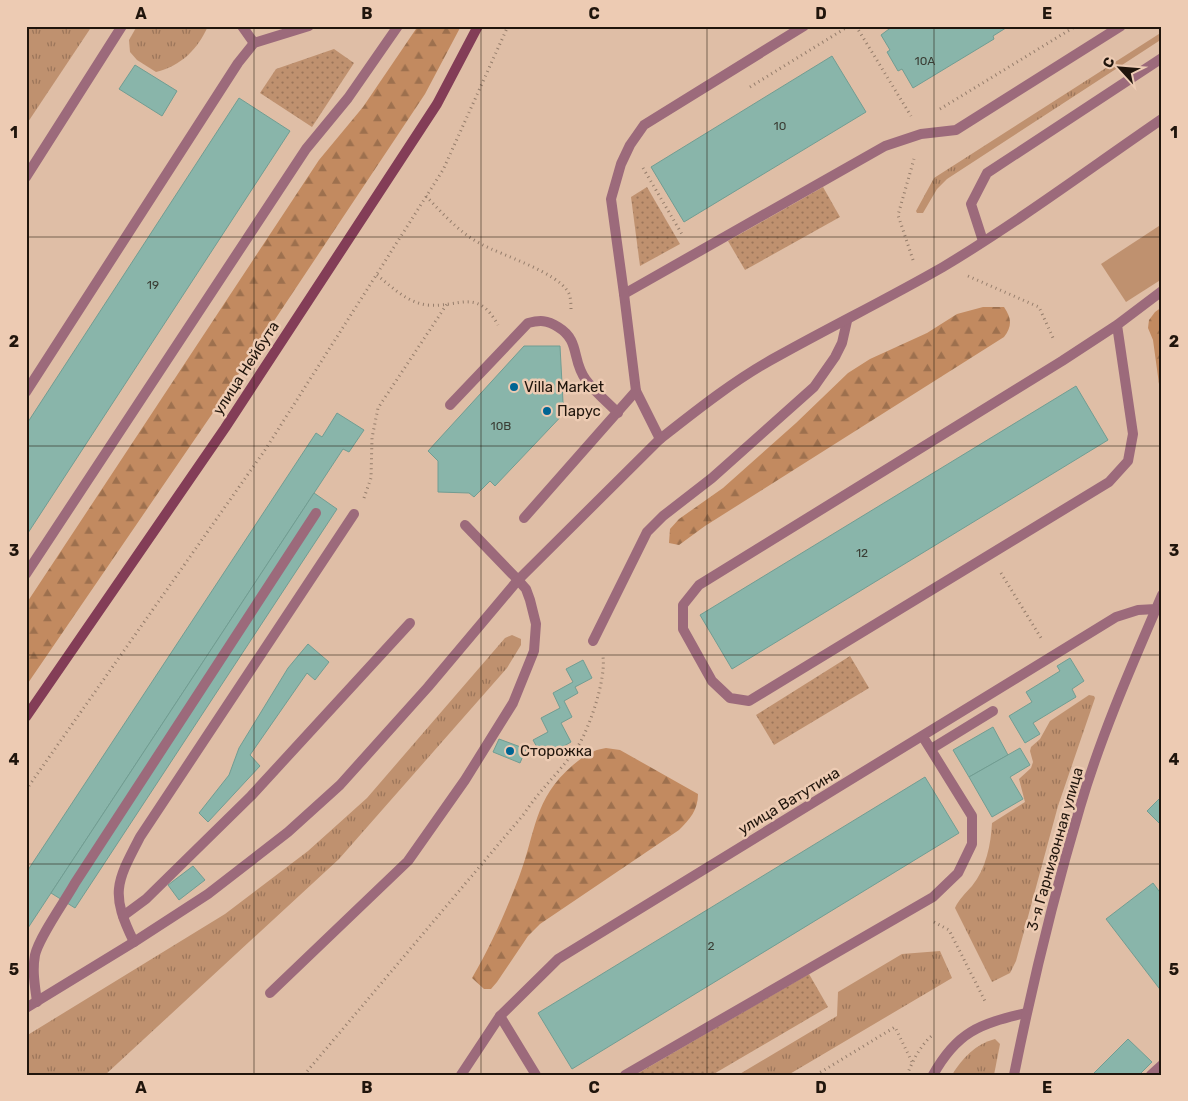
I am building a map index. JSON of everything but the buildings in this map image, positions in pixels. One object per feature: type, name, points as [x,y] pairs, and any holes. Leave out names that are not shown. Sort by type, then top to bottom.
[{"type":"street","points":[[26,177],[122,26]]},
{"type":"street","points":[[242,26],[254,43]]},
{"type":"street","points":[[26,392],[238,63],[254,43],[309,26]]},
{"type":"street","points":[[26,574],[306,149],[348,98],[398,26]]},
{"type":"street","name":"улица Нейбута","points":[[26,717],[225,428],[345,245],[437,104],[478,26]]},
{"type":"street","points":[[660,439],[636,391],[611,199],[615,180],[630,145],[644,125],[804,26]]},
{"type":"street","points":[[624,294],[884,146],[921,134],[956,130],[1122,26]]},
{"type":"street","points":[[983,241],[971,204],[987,173],[1162,58]]},
{"type":"street","points":[[26,1008],[134,942],[215,889],[288,832],[340,785],[428,687],[518,580],[660,439],[723,390],[779,355],[944,266],[1162,119]]},
{"type":"street","points":[[1117,325],[1133,434],[1128,461],[1109,482],[749,701],[730,698],[712,681],[683,630],[683,605],[699,585],[1062,362],[1117,325],[1162,290]]},
{"type":"street","points":[[450,405],[528,323],[540,320],[550,322],[569,334],[579,367],[585,379],[618,413]]},
{"type":"street","points":[[595,637],[647,532],[663,516],[712,478],[814,387],[842,344],[847,320]]},
{"type":"street","points":[[524,518],[636,391]]},
{"type":"street","points":[[37,1002],[33,976],[36,953],[51,924],[75,883],[316,512]]},
{"type":"street","points":[[134,942],[123,916],[118,889],[120,878],[140,837],[354,514]]},
{"type":"street","points":[[270,993],[408,861],[465,780],[513,703],[534,651],[536,624],[530,600],[526,589],[466,525]]},
{"type":"street","points":[[1156,609],[1162,595]]},
{"type":"street","name":"улица Ватутина","points":[[461,1075],[500,1016],[558,959],[1054,657],[1116,617],[1138,610],[1156,609]]},
{"type":"street","name":"3-я Гарнизонная улица","points":[[1014,1075],[1026,1013],[1080,806],[1122,688],[1156,609]]},
{"type":"street","points":[[123,916],[146,899],[251,796],[410,623]]},
{"type":"street","points":[[931,749],[993,711]]},
{"type":"street","points":[[625,1075],[933,898],[958,873],[972,844],[972,816],[923,737]]},
{"type":"street","points":[[933,1075],[947,1051],[972,1030],[994,1020],[1026,1013]]},
{"type":"street","points":[[500,1016],[536,1075]]},
{"type":"street","points":[[1151,1075],[1162,1065]]},
{"type":"path","points":[[26,790],[266,450],[444,170],[508,26]]},
{"type":"path","points":[[856,26],[898,94]]},
{"type":"path","points":[[933,114],[1076,26]]},
{"type":"path","points":[[920,280],[898,215],[921,134]]},
{"type":"path","points":[[630,145],[694,254]]},
{"type":"path","points":[[426,196],[461,231],[481,244],[526,263],[555,280],[568,292],[572,310],[569,334]]},
{"type":"path","points":[[944,266],[1039,307],[1050,326]]},
{"type":"path","points":[[376,275],[406,299],[426,305],[471,301],[487,307],[509,344]]},
{"type":"path","points":[[354,514],[364,498],[371,478],[372,438],[378,408],[447,304]]},
{"type":"path","points":[[989,556],[1054,657]]},
{"type":"path","points":[[304,1075],[524,814],[535,797],[578,746],[600,693],[605,668],[602,649],[595,637]]},
{"type":"path","points":[[949,930],[984,1000]]},
{"type":"path","points":[[816,1075],[896,1028],[912,1062]]},
{"type":"green space","points":[[26,26],[92,26],[26,125]]},
{"type":"green space","points":[[137,26],[208,26],[199,42],[188,55],[173,66],[156,72],[137,60],[130,52],[129,40]]},
{"type":"green space","points":[[418,26],[461,26],[425,94],[210,417],[26,686],[26,604],[319,160],[363,107]]},
{"type":"green space","points":[[1162,32],[1162,39],[947,179],[937,189],[923,213],[917,213],[916,211],[934,178]]},
{"type":"green space","points":[[334,49],[354,63],[312,127],[260,93],[276,69]]},
{"type":"green space","points":[[647,187],[680,244],[640,266],[631,197]]},
{"type":"green space","points":[[823,187],[840,217],[745,270],[728,241]]},
{"type":"green space","points":[[1162,224],[1162,279],[1126,302],[1101,264]]},
{"type":"green space","points":[[983,307],[1004,307],[1009,315],[1010,322],[1009,329],[1004,337],[705,526],[679,545],[669,543],[670,529],[679,519],[723,488],[796,423],[848,373],[870,359],[927,333],[957,314]]},
{"type":"green space","points":[[1162,307],[1162,406],[1153,340],[1148,328],[1149,320]]},
{"type":"green space","points":[[512,635],[521,639],[521,645],[507,668],[339,859],[105,1075],[26,1075],[26,1036],[225,914],[308,851],[367,798],[505,638]]},
{"type":"green space","points":[[850,656],[869,688],[774,745],[756,715]]},
{"type":"green space","points":[[1089,695],[1095,698],[1058,806],[1016,961],[1010,973],[992,982],[955,908],[981,872],[989,848],[992,823],[1025,802],[1019,779],[1031,768],[1033,762],[1030,751],[1031,747],[1040,739],[1050,721]]},
{"type":"green space","points":[[606,748],[620,750],[698,794],[695,810],[679,830],[540,924],[528,936],[491,989],[484,989],[472,978],[492,941],[509,903],[543,804],[560,778],[573,765],[588,754]]},
{"type":"green space","points":[[940,951],[952,978],[788,1075],[738,1075],[837,1016],[838,992],[902,954]]},
{"type":"green space","points":[[809,974],[828,1007],[712,1075],[635,1075]]},
{"type":"green space","points":[[995,1039],[1000,1044],[994,1075],[952,1075],[970,1052],[982,1044]]},
{"type":"place","name":"Villa Market","points":[[514,387]]},
{"type":"place","name":"Парус","points":[[547,411]]},
{"type":"place","name":"Сторожка","points":[[510,751]]}]
